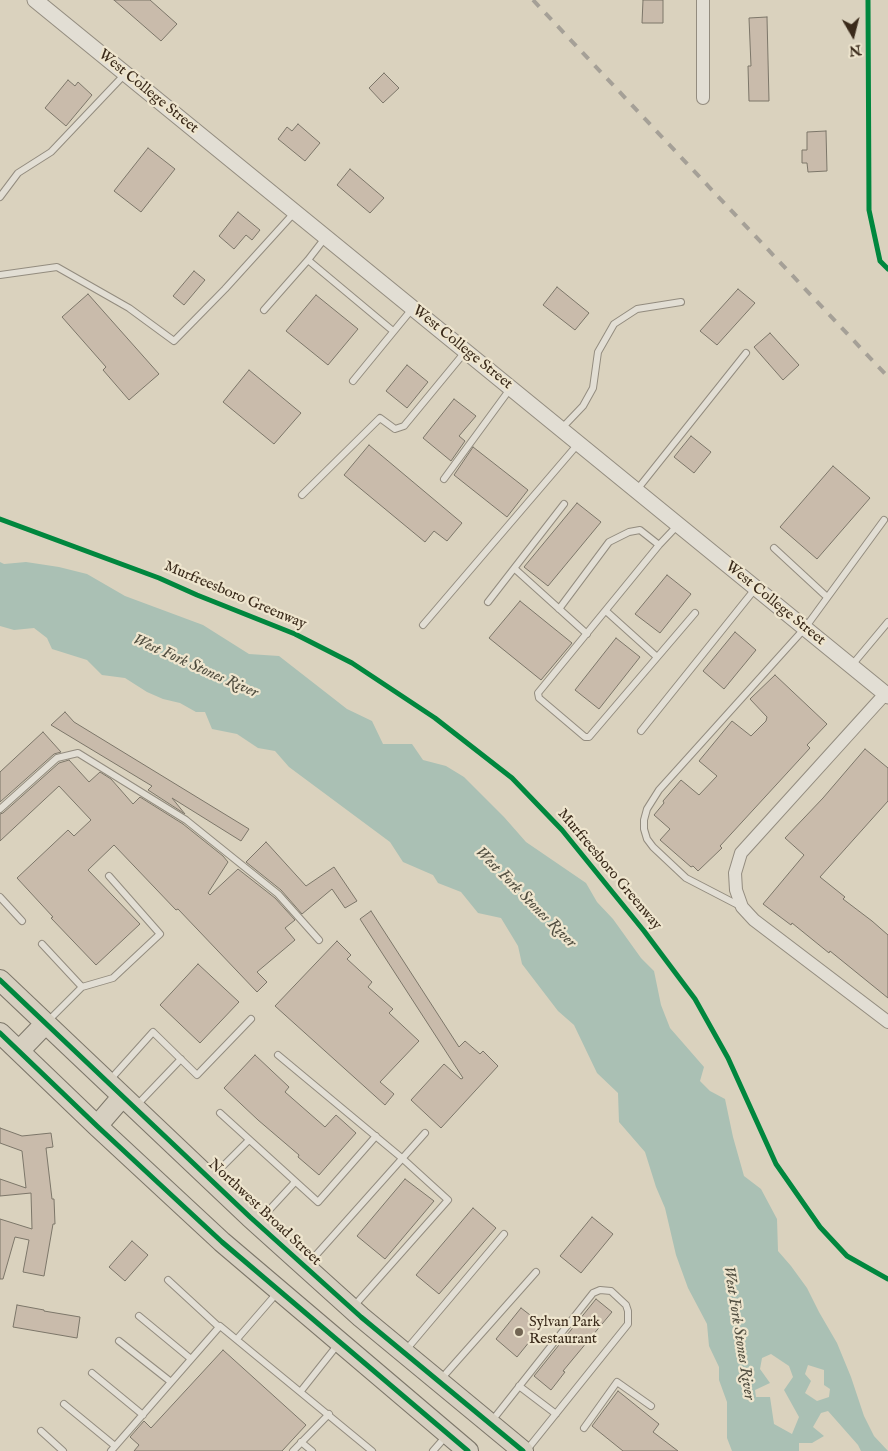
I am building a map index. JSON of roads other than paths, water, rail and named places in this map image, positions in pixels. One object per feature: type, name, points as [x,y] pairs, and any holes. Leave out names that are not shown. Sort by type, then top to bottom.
[{"type":"main road","name":"Northwest Broad Street","points":[[0,980],[209,1179],[356,1313],[525,1451]]},
{"type":"main road","points":[[19,1051],[45,1024]]},
{"type":"main road","points":[[0,1033],[222,1242],[468,1451]]},
{"type":"main road","points":[[97,1126],[128,1103]]},
{"type":"main road","points":[[340,1343],[356,1313]]},
{"type":"street","name":"West College Street","points":[[35,0],[887,695]]},
{"type":"street","points":[[702,98],[703,0]]},
{"type":"street","points":[[887,695],[741,853],[734,873],[736,890],[742,907],[754,920],[888,1022]]},
{"type":"lane","points":[[0,197],[18,173],[51,152],[125,73]]},
{"type":"lane","points":[[0,274],[57,267],[129,308],[174,341],[225,289],[295,212]]},
{"type":"lane","points":[[264,310],[326,237]]},
{"type":"lane","points":[[308,260],[394,331]]},
{"type":"lane","points":[[561,429],[583,406],[593,388],[598,352],[614,324],[638,309],[681,302]]},
{"type":"lane","points":[[353,381],[412,308]]},
{"type":"lane","points":[[302,495],[380,418],[395,429],[404,426],[466,351]]},
{"type":"lane","points":[[636,491],[746,353]]},
{"type":"lane","points":[[444,479],[510,388]]},
{"type":"lane","points":[[423,625],[578,443]]},
{"type":"lane","points":[[488,602],[564,504]]},
{"type":"lane","points":[[742,907],[686,878],[653,847],[647,839],[644,820],[647,809],[659,790],[805,628],[884,520]]},
{"type":"lane","points":[[678,525],[538,696],[585,737],[589,738],[695,612]]},
{"type":"lane","points":[[559,609],[609,542],[629,532],[640,530],[659,546]]},
{"type":"lane","points":[[774,548],[827,597]]},
{"type":"lane","points":[[515,569],[587,634]]},
{"type":"lane","points":[[641,731],[755,588]]},
{"type":"lane","points":[[606,611],[657,657]]},
{"type":"lane","points":[[851,666],[888,622]]},
{"type":"lane","points":[[0,809],[57,758],[78,752],[186,820],[278,894],[319,940]]},
{"type":"lane","points":[[45,1024],[82,987],[114,978],[160,934],[109,876]]},
{"type":"lane","points":[[0,898],[22,921]]},
{"type":"lane","points":[[42,944],[82,987]]},
{"type":"lane","points":[[108,1082],[153,1032],[197,1075],[251,1019]]},
{"type":"lane","points":[[278,1055],[409,1164],[448,1200],[356,1313]]},
{"type":"lane","points":[[128,1103],[181,1059]]},
{"type":"lane","points":[[220,1113],[318,1202],[376,1136]]},
{"type":"lane","points":[[305,1267],[425,1133]]},
{"type":"lane","points":[[209,1179],[249,1140]]},
{"type":"lane","points":[[257,1223],[295,1182]]},
{"type":"lane","points":[[404,1352],[504,1234]]},
{"type":"lane","points":[[439,1382],[536,1272]]},
{"type":"lane","points":[[168,1280],[220,1327],[301,1391],[372,1451]]},
{"type":"lane","points":[[490,1424],[593,1293],[600,1290],[611,1291],[626,1304],[628,1324],[525,1451]]},
{"type":"lane","points":[[237,1340],[279,1291]]},
{"type":"lane","points":[[139,1316],[191,1359]]},
{"type":"lane","points":[[64,1404],[113,1448],[220,1327]]},
{"type":"lane","points":[[118,1341],[171,1382]]},
{"type":"lane","points":[[301,1391],[340,1343]]},
{"type":"lane","points":[[92,1373],[143,1415]]},
{"type":"lane","points":[[584,1428],[616,1382],[651,1406]]},
{"type":"lane","points":[[519,1386],[556,1414]]},
{"type":"lane","points":[[293,1451],[329,1414]]},
{"type":"lane","points":[[41,1431],[63,1451]]},
{"type":"lane","points":[[433,1451],[448,1434]]},
{"type":"lane","points":[[301,1442],[312,1451]]},
{"type":"water","name":"West Fork Stones River","points":[[0,562],[4,564],[26,562],[87,574],[125,596],[203,625],[249,654],[279,656],[347,709],[372,721],[383,744],[412,744],[423,760],[446,766],[464,777],[526,842],[586,883],[597,902],[613,919],[641,958],[654,971],[661,1005],[670,1028],[704,1067],[700,1081],[710,1091],[725,1099],[744,1176],[761,1189],[777,1219],[778,1251],[807,1288],[837,1343],[864,1416],[874,1436],[888,1451],[861,1451],[858,1445],[828,1411],[821,1413],[813,1427],[824,1436],[812,1443],[799,1443],[799,1451],[732,1451],[727,1438],[727,1402],[719,1380],[719,1367],[709,1346],[707,1324],[688,1288],[676,1255],[665,1208],[645,1152],[619,1122],[618,1093],[597,1073],[574,1025],[558,1011],[522,964],[518,946],[501,918],[478,913],[461,892],[438,883],[433,875],[403,862],[390,842],[289,767],[275,751],[258,748],[237,734],[212,729],[205,712],[196,712],[180,703],[163,699],[147,692],[125,678],[102,675],[87,660],[52,649],[47,638],[34,628],[14,630],[0,626]],"holes":[[[771,1354],[789,1366],[793,1377],[784,1390],[799,1417],[792,1434],[774,1424],[770,1397],[756,1397],[755,1390],[770,1383],[760,1369],[762,1358]],[[808,1365],[824,1370],[824,1385],[830,1389],[829,1397],[817,1401],[805,1393],[811,1381],[805,1374]]]},
{"type":"railway","points":[[533,0],[888,377]]},
{"type":"place","name":"Sylvan Park Restaurant","points":[[519,1332]]}]
